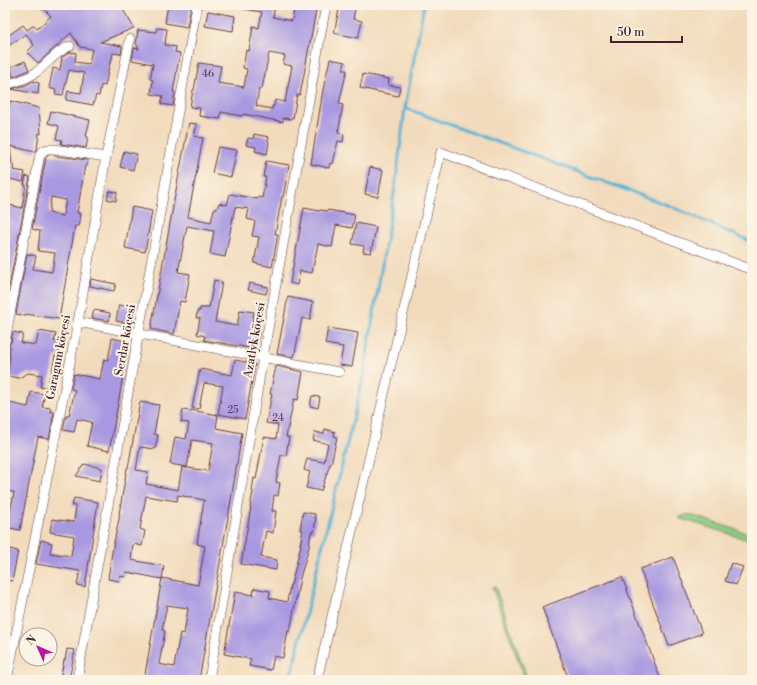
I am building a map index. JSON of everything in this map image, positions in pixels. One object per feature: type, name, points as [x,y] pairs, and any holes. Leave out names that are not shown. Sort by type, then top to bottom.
[{"type":"street","name":"Serdar köçesi","points":[[77,680],[197,5]]},
{"type":"street","name":"Azatlyk köçesi","points":[[209,680],[263,357],[326,5]]},
{"type":"street","name":"Garagum köçesi","points":[[7,680],[78,322],[106,157],[130,39]]},
{"type":"street","points":[[5,85],[23,80],[34,74],[57,54],[70,46]]},
{"type":"street","points":[[5,341],[40,154],[43,150],[54,149],[106,157]]},
{"type":"street","points":[[317,680],[442,152],[747,268]]},
{"type":"street","points":[[78,322],[339,372]]},
{"type":"green space","points":[[688,514],[750,534],[748,540],[679,518]]},
{"type":"green space","points":[[495,586],[528,680],[525,680],[492,587]]},
{"type":"building","points":[[40,5],[114,5],[116,9],[121,6],[134,28],[100,42],[122,46],[121,54],[113,53],[105,86],[101,85],[99,96],[96,95],[93,105],[66,100],[68,91],[81,93],[84,73],[69,70],[63,95],[55,94],[56,90],[49,88],[53,68],[60,70],[62,57],[70,52],[76,53],[75,62],[89,64],[92,49],[80,47],[71,33],[38,63],[27,52],[34,45],[26,34],[8,46],[5,38],[23,25],[27,30],[34,25],[37,29],[51,16]]},
{"type":"building","points":[[168,5],[191,5],[187,27],[165,23]]},
{"type":"building","points":[[245,5],[275,6],[273,17],[292,21],[294,9],[296,10],[297,5],[317,5],[300,95],[297,95],[293,118],[292,117],[291,119],[283,118],[283,122],[243,114],[242,116],[221,112],[220,119],[199,116],[200,108],[190,107],[199,63],[221,66],[218,83],[244,87],[247,69],[243,68],[246,50],[249,51],[253,26],[259,28],[262,12],[244,9]],"holes":[[[269,53],[285,56],[283,64],[292,66],[285,102],[275,100],[272,109],[256,106],[259,89],[262,89]]]},
{"type":"building","points":[[340,5],[356,5],[353,19],[362,21],[358,38],[334,33]]},
{"type":"building","points":[[208,11],[235,16],[233,31],[205,26]]},
{"type":"building","points":[[157,28],[167,29],[165,45],[176,47],[175,52],[180,53],[173,92],[175,92],[173,106],[161,104],[163,96],[151,94],[153,80],[150,79],[153,64],[132,60],[134,48],[139,49],[136,43],[138,30],[156,32]]},
{"type":"building","points":[[330,59],[345,62],[343,70],[347,70],[339,104],[343,105],[338,133],[344,134],[343,142],[338,141],[333,164],[330,163],[329,168],[311,164],[323,90]]},
{"type":"building","points":[[25,61],[29,70],[13,77],[11,67]]},
{"type":"building","points":[[363,74],[389,79],[388,85],[400,87],[398,96],[360,88]]},
{"type":"building","points":[[33,81],[39,83],[38,94],[11,89],[26,85]]},
{"type":"building","points":[[10,101],[39,108],[41,134],[39,133],[37,149],[35,152],[10,146],[12,165],[14,165],[13,170],[25,172],[23,182],[5,178],[5,128]]},
{"type":"building","points":[[51,111],[90,120],[86,136],[88,137],[86,148],[61,144],[62,140],[56,139],[59,126],[48,123]]},
{"type":"building","points":[[189,123],[197,124],[194,136],[203,138],[188,217],[211,222],[214,209],[217,209],[219,203],[227,205],[230,194],[258,199],[258,197],[262,198],[266,177],[263,177],[266,161],[289,165],[275,234],[278,234],[272,267],[254,263],[259,237],[252,236],[255,221],[247,219],[249,209],[235,207],[225,257],[210,254],[214,231],[187,226],[178,272],[190,274],[185,302],[180,301],[174,334],[151,329]]},
{"type":"building","points":[[254,134],[269,137],[267,154],[255,151],[256,147],[246,145],[248,138],[253,139]]},
{"type":"building","points":[[218,147],[237,150],[231,177],[212,173]]},
{"type":"building","points":[[124,151],[137,154],[133,170],[120,167]]},
{"type":"building","points":[[48,155],[88,160],[87,166],[85,166],[77,213],[81,214],[79,226],[75,226],[59,319],[16,314],[27,254],[36,256],[33,269],[52,272],[55,253],[38,251],[40,231],[32,229],[46,157]],"holes":[[[51,197],[66,200],[63,216],[49,213]]]},
{"type":"building","points":[[370,167],[383,170],[378,197],[365,194]]},
{"type":"building","points":[[26,176],[30,177],[5,308],[5,204],[22,208]]},
{"type":"building","points":[[109,191],[117,192],[116,201],[107,199]]},
{"type":"building","points":[[132,207],[152,211],[145,252],[125,248]]},
{"type":"building","points":[[304,208],[320,211],[328,210],[355,215],[352,228],[336,225],[332,247],[318,244],[312,273],[300,271],[297,285],[290,283]]},
{"type":"building","points":[[356,223],[376,227],[371,253],[363,252],[364,246],[352,244]]},
{"type":"building","points":[[91,279],[116,284],[114,291],[90,286]]},
{"type":"building","points":[[214,280],[222,282],[215,322],[237,326],[240,310],[254,312],[251,329],[260,330],[256,349],[204,340],[205,336],[197,334],[200,318],[196,318],[198,310],[200,311],[200,308],[209,308]]},
{"type":"building","points":[[250,283],[268,287],[266,294],[248,290]]},
{"type":"building","points":[[288,297],[313,302],[310,320],[302,318],[294,357],[277,354]]},
{"type":"building","points":[[119,305],[135,308],[132,324],[116,321]]},
{"type":"building","points":[[94,310],[110,313],[109,321],[92,318]]},
{"type":"building","points":[[328,328],[358,333],[352,367],[340,365],[343,347],[325,344]]},
{"type":"building","points":[[39,331],[56,334],[54,341],[61,342],[58,357],[55,356],[48,388],[40,387],[42,375],[28,373],[19,378],[7,376],[10,356],[10,346],[8,346],[11,342],[13,332],[23,334],[21,343],[36,345]]},
{"type":"building","points":[[112,338],[129,342],[109,451],[87,446],[92,422],[77,419],[74,432],[63,430],[66,415],[69,415],[75,390],[71,389],[74,374],[100,379],[104,359],[108,360]]},
{"type":"building","points":[[235,360],[255,364],[245,419],[218,414],[223,386],[204,383],[199,409],[192,408],[200,369],[232,375]]},
{"type":"building","points":[[276,366],[303,372],[298,400],[294,399],[286,437],[289,437],[286,456],[281,455],[276,482],[280,483],[278,496],[274,495],[272,511],[276,511],[273,533],[266,531],[261,557],[277,560],[276,570],[241,564],[251,507],[254,478],[256,479],[264,437],[276,439],[278,425],[266,423]]},
{"type":"building","points":[[31,392],[45,394],[42,407],[51,408],[50,412],[54,412],[49,439],[38,437],[20,530],[5,527],[6,512],[10,513],[14,492],[5,491],[5,402],[28,407]]},
{"type":"building","points":[[312,396],[320,397],[318,408],[310,406]]},
{"type":"building","points":[[140,402],[159,405],[154,434],[158,435],[155,449],[140,447],[136,470],[148,472],[146,484],[178,490],[182,467],[208,471],[213,443],[192,440],[187,467],[170,464],[175,437],[186,439],[189,423],[181,422],[183,410],[218,415],[216,428],[242,433],[199,680],[144,680],[162,579],[126,572],[125,577],[120,576],[119,581],[108,579]],"holes":[[[178,495],[204,500],[197,544],[205,546],[198,585],[162,578],[164,566],[131,560],[133,544],[142,546],[145,531],[140,529],[146,496],[177,501]],[[167,605],[188,608],[184,634],[180,633],[174,667],[159,664],[165,631],[162,630]]]},
{"type":"building","points":[[325,429],[335,432],[334,436],[337,437],[331,464],[321,491],[306,488],[310,472],[304,470],[307,459],[324,462],[328,444],[313,440],[315,432],[324,434]]},
{"type":"building","points":[[84,464],[102,468],[100,481],[76,476]]},
{"type":"building","points":[[74,498],[98,502],[85,587],[77,585],[80,571],[36,564],[41,540],[52,543],[50,553],[71,556],[74,536],[50,532],[52,519],[74,522],[76,506],[72,506]]},
{"type":"building","points":[[303,512],[315,514],[316,518],[314,532],[311,532],[309,547],[300,578],[290,631],[288,631],[283,658],[274,656],[271,670],[249,666],[251,659],[224,654],[235,592],[253,595],[254,588],[270,591],[269,598],[287,602],[301,545],[303,530],[300,530]]},
{"type":"building","points":[[5,548],[18,551],[12,581],[5,580]]},
{"type":"building","points":[[673,557],[702,633],[669,646],[640,569]]},
{"type":"building","points":[[731,563],[743,567],[736,585],[725,581]]},
{"type":"building","points":[[622,577],[661,680],[569,680],[542,607]]},
{"type":"building","points":[[67,649],[75,650],[69,680],[60,680],[64,660]]},
{"type":"waterway","points":[[290,680],[363,378],[396,181],[405,108],[424,5]]},
{"type":"waterway","points":[[405,108],[670,206],[752,242]]}]
